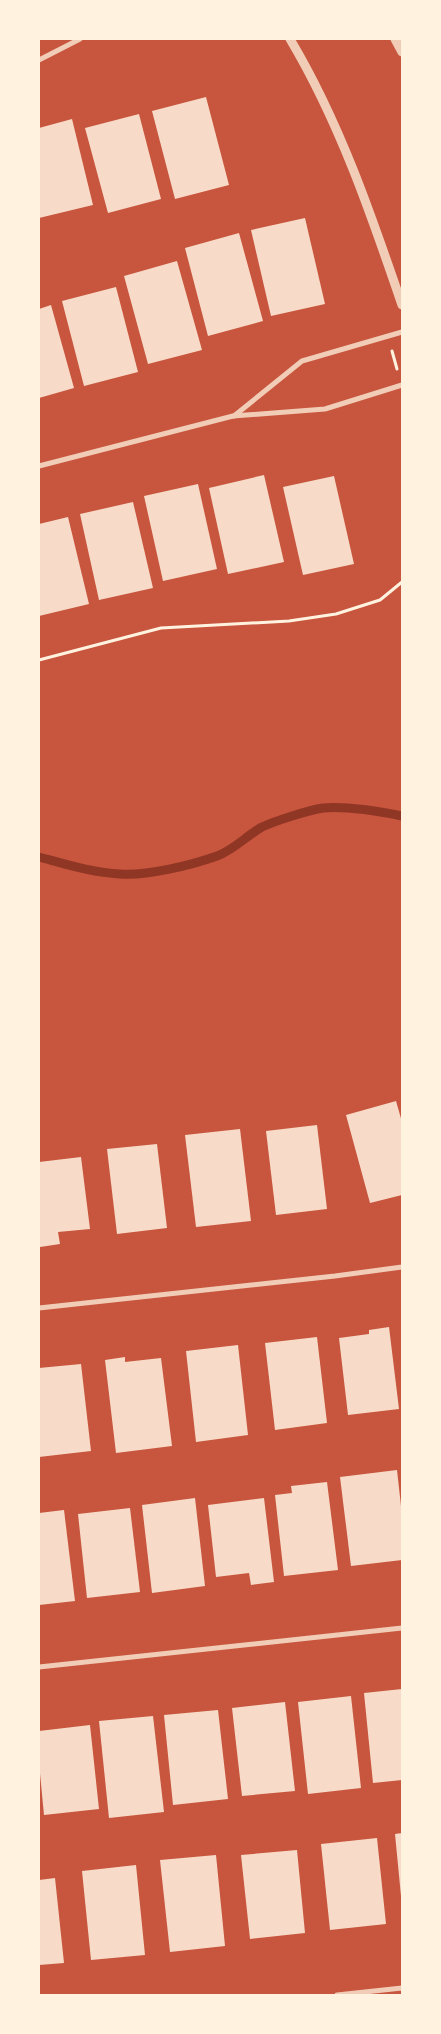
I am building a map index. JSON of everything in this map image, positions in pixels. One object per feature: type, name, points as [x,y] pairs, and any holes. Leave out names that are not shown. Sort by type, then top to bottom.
[{"type":"street","points":[[39,60],[80,39]]},
{"type":"street","points":[[290,39],[306,67],[356,174],[402,305]]},
{"type":"street","points":[[395,39],[402,52]]},
{"type":"street","points":[[233,416],[302,361],[402,332]]},
{"type":"street","points":[[39,466],[233,416],[324,409],[402,385]]},
{"type":"street","points":[[39,1308],[402,1267]]},
{"type":"street","points":[[39,1667],[402,1628]]},
{"type":"street","points":[[337,1995],[402,1988]]},
{"type":"path","points":[[388,336],[402,385]]},
{"type":"path","points":[[39,660],[161,628],[270,623],[336,614],[380,600],[402,582]]},
{"type":"building","points":[[206,97],[229,185],[175,199],[152,111]]},
{"type":"building","points":[[139,114],[161,199],[108,213],[85,128]]},
{"type":"building","points":[[72,119],[93,205],[39,218],[39,128]]},
{"type":"building","points":[[305,218],[325,304],[271,316],[251,230]]},
{"type":"building","points":[[239,233],[263,321],[208,336],[185,248]]},
{"type":"building","points":[[177,261],[202,350],[148,364],[124,276]]},
{"type":"building","points":[[116,287],[138,372],[84,386],[62,301]]},
{"type":"building","points":[[51,305],[74,388],[39,398],[39,309]]},
{"type":"building","points":[[264,475],[284,562],[228,574],[209,488]]},
{"type":"building","points":[[334,476],[354,564],[303,575],[283,487]]},
{"type":"building","points":[[198,484],[217,569],[163,581],[144,496]]},
{"type":"building","points":[[133,502],[153,588],[99,600],[80,514]]},
{"type":"building","points":[[68,517],[89,604],[39,616],[39,524]]},
{"type":"building","points":[[396,1101],[402,1122],[402,1195],[370,1203],[346,1115]]},
{"type":"building","points":[[317,1125],[327,1209],[276,1215],[266,1131]]},
{"type":"building","points":[[240,1129],[251,1221],[196,1227],[185,1135]]},
{"type":"building","points":[[157,1144],[167,1228],[117,1234],[107,1149]]},
{"type":"building","points":[[81,1157],[90,1229],[58,1232],[60,1244],[40,1247],[39,1162]]},
{"type":"building","points":[[389,1327],[399,1409],[348,1415],[339,1338],[369,1334],[369,1330]]},
{"type":"building","points":[[317,1337],[327,1423],[275,1430],[265,1343]]},
{"type":"building","points":[[238,1345],[248,1435],[196,1442],[186,1351]]},
{"type":"building","points":[[125,1357],[125,1362],[161,1358],[172,1446],[116,1453],[105,1360]]},
{"type":"building","points":[[81,1364],[91,1451],[39,1457],[39,1368]]},
{"type":"building","points":[[397,1470],[402,1515],[402,1560],[351,1566],[340,1477]]},
{"type":"building","points":[[327,1482],[338,1570],[284,1576],[275,1495],[292,1493],[291,1486]]},
{"type":"building","points":[[195,1498],[205,1586],[152,1593],[142,1505]]},
{"type":"building","points":[[264,1498],[274,1582],[251,1585],[249,1573],[216,1577],[208,1505]]},
{"type":"building","points":[[130,1508],[140,1592],[87,1598],[78,1514]]},
{"type":"building","points":[[64,1510],[75,1601],[39,1605],[39,1513]]},
{"type":"building","points":[[402,1689],[402,1780],[373,1783],[364,1693]]},
{"type":"building","points":[[351,1696],[361,1788],[308,1794],[298,1702]]},
{"type":"building","points":[[285,1702],[295,1791],[242,1796],[232,1708]]},
{"type":"building","points":[[218,1710],[228,1799],[173,1805],[164,1715]]},
{"type":"building","points":[[153,1716],[164,1812],[109,1818],[99,1721]]},
{"type":"building","points":[[90,1725],[99,1809],[44,1815],[39,1763],[39,1731]]},
{"type":"building","points":[[402,1833],[402,1896],[401,1896],[395,1834]]},
{"type":"building","points":[[377,1838],[386,1924],[330,1930],[321,1844]]},
{"type":"building","points":[[297,1850],[305,1933],[250,1939],[241,1855]]},
{"type":"building","points":[[216,1855],[225,1946],[170,1952],[160,1860]]},
{"type":"building","points":[[136,1865],[145,1955],[91,1960],[82,1871]]},
{"type":"building","points":[[55,1878],[64,1963],[39,1965],[39,1880]]},
{"type":"waterway","points":[[39,857],[100,872],[120,874],[156,872],[217,856],[262,827],[317,809],[353,808],[402,816]]}]
